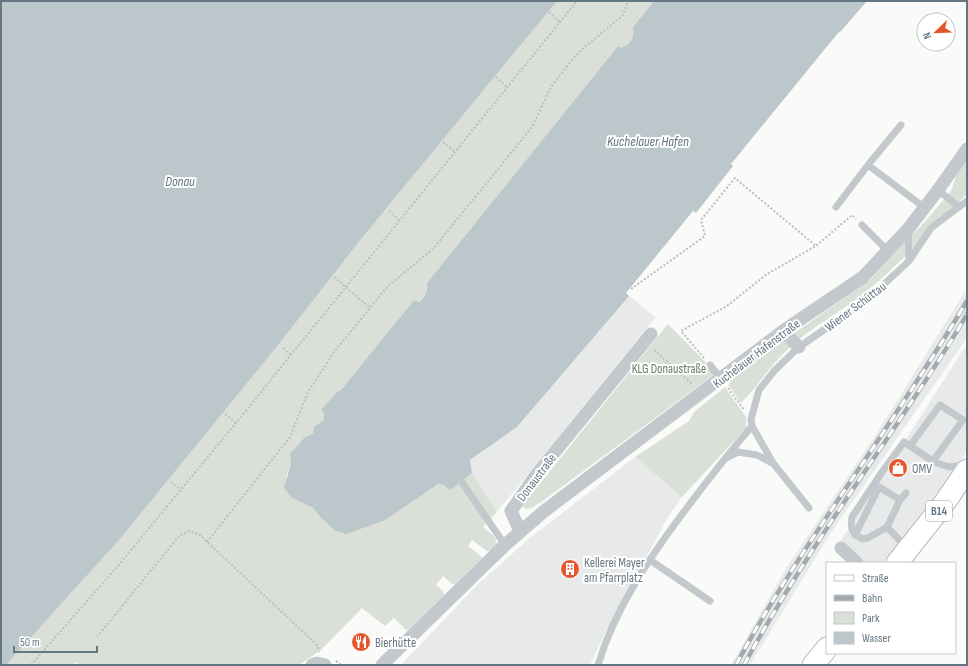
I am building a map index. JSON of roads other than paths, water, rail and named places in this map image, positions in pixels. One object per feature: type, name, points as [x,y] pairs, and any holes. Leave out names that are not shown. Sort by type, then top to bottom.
[{"type":"main road","name":"B14","points":[[903,556],[943,505],[967,470]]},
{"type":"main road","points":[[813,665],[826,649]]},
{"type":"street","name":"Kuchelauer Hafenstraße","points":[[520,531],[543,512],[783,331],[863,277],[908,229],[925,208],[967,149]]},
{"type":"street","points":[[783,331],[800,346]]},
{"type":"street","name":"Donaustraße","points":[[520,531],[511,510],[536,476],[651,334]]},
{"type":"street","points":[[382,665],[520,531]]},
{"type":"street","points":[[842,548],[856,562]]},
{"type":"lane","points":[[836,207],[868,165],[902,125]]},
{"type":"lane","points":[[868,165],[925,208]]},
{"type":"lane","points":[[938,190],[959,207]]},
{"type":"lane","name":"Wiener Schüttau","points":[[598,665],[602,651],[615,622],[650,560],[752,422],[759,390],[775,370],[800,346],[868,300],[909,261],[931,228],[967,201]]},
{"type":"lane","points":[[862,225],[888,251]]},
{"type":"lane","points":[[908,229],[909,261]]},
{"type":"lane","points":[[710,365],[721,379]]},
{"type":"lane","points":[[910,446],[940,405],[963,420],[934,462],[927,469]]},
{"type":"lane","points":[[752,422],[772,463],[809,508]]},
{"type":"lane","points":[[906,493],[900,500],[887,527],[868,538],[862,539],[855,535],[851,526],[852,518],[869,491],[904,442],[934,462],[949,467],[967,464]]},
{"type":"lane","points":[[724,458],[738,452],[757,455],[772,463]]},
{"type":"lane","points":[[461,481],[505,545]]},
{"type":"lane","points":[[855,535],[879,487],[900,500]]},
{"type":"lane","points":[[887,527],[903,556]]},
{"type":"lane","points":[[650,560],[710,601]]},
{"type":"water","name":"Donau","points":[[1,1],[557,1],[362,238],[279,344],[120,539],[6,665],[1,665]]},
{"type":"water","name":"Kuchelauer Hafen","points":[[654,1],[867,1],[838,33],[731,164],[733,166],[696,213],[693,211],[626,293],[629,296],[517,427],[470,460],[472,473],[450,490],[444,485],[438,484],[385,520],[346,534],[336,531],[320,517],[313,508],[292,498],[284,488],[291,463],[290,453],[304,438],[313,433],[314,427],[324,420],[324,414],[321,410],[338,391],[340,391],[414,300],[419,302],[423,298],[426,294],[427,283],[618,46],[621,48],[632,40],[633,27]]},
{"type":"railway","points":[[736,665],[757,627],[791,572],[916,383],[967,301]]},
{"type":"railway","points":[[744,665],[761,634],[798,574],[932,371],[967,314]]},
{"type":"place","name":"OMV","points":[[898,468]]},
{"type":"place","name":"Kellerei Mayer am Pfarrplatz","points":[[570,569]]},
{"type":"place","name":"Bierhütte","points":[[361,642]]},
{"type":"park label","name":"KLG Donaustraße","points":[[669,368]]}]
